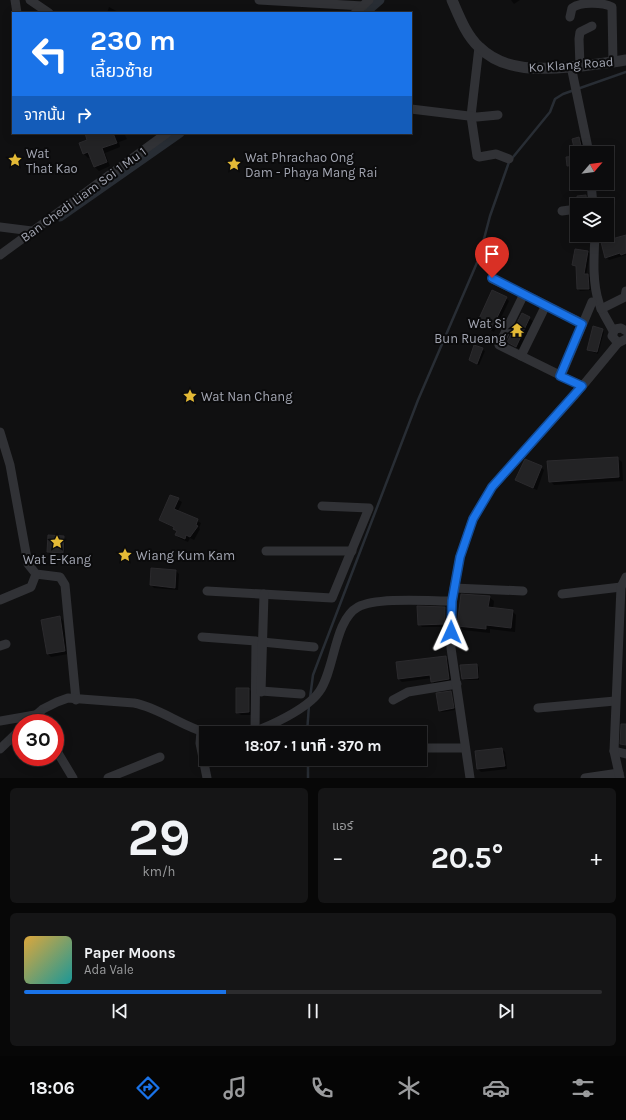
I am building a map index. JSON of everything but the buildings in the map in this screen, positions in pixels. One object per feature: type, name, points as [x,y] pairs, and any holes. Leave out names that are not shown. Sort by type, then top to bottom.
[{"type":"street","points":[[15,0],[17,12]]},
{"type":"street","points":[[30,0],[48,12]]},
{"type":"street","points":[[259,0],[366,3]]},
{"type":"street","name":"Ko Klang Road","points":[[452,0],[471,38],[479,47],[490,56],[513,65],[540,69],[575,69],[626,60]]},
{"type":"street","points":[[356,12],[366,3]]},
{"type":"street","points":[[570,17],[572,8],[576,5],[581,4],[612,7],[613,63]]},
{"type":"street","points":[[587,146],[576,94],[575,69],[580,32],[592,26]]},
{"type":"street","points":[[479,47],[471,116],[478,157],[496,154],[509,159]]},
{"type":"street","points":[[412,109],[471,116],[498,115]]},
{"type":"street","name":"Ban Chedi Liam Soi 1 Mu 1","points":[[0,255],[166,134]]},
{"type":"street","points":[[562,211],[570,210]]},
{"type":"street","points":[[0,227],[32,231]]},
{"type":"street","points":[[470,778],[451,648],[452,601],[460,557],[473,519],[492,487],[622,341],[612,336],[613,331],[597,296],[594,260],[595,242]]},
{"type":"street","points":[[492,278],[582,324]]},
{"type":"street","points":[[602,309],[625,297],[626,291]]},
{"type":"street","points":[[524,294],[499,345],[582,386]]},
{"type":"street","points":[[560,376],[592,302]]},
{"type":"street","points":[[521,356],[546,305]]},
{"type":"street","points":[[613,331],[621,328],[626,331]]},
{"type":"street","points":[[0,432],[10,465],[28,564],[36,574],[60,577],[65,585],[76,700]]},
{"type":"street","points":[[207,590],[332,598],[369,508],[322,506]]},
{"type":"street","points":[[266,551],[352,552]]},
{"type":"street","points":[[0,600],[31,587],[36,574]]},
{"type":"street","points":[[585,778],[619,776],[614,751],[615,701],[621,587],[626,577]]},
{"type":"street","points":[[562,594],[621,587]]},
{"type":"street","points":[[454,588],[523,591]]},
{"type":"street","points":[[256,726],[261,692],[264,594]]},
{"type":"street","points":[[267,726],[282,720],[319,693],[326,679],[344,622],[356,608],[373,602],[452,601]]},
{"type":"street","points":[[202,637],[256,641],[255,726]]},
{"type":"street","points":[[262,642],[314,647]]},
{"type":"street","points":[[393,700],[408,692],[457,684]]},
{"type":"street","points":[[261,692],[301,694]]},
{"type":"street","points":[[43,714],[57,702],[68,698],[76,700],[134,702],[199,730]]},
{"type":"street","points":[[538,708],[615,701]]},
{"type":"street","points":[[0,721],[12,720]]},
{"type":"street","points":[[0,749],[12,738]]},
{"type":"street","points":[[427,748],[465,748]]},
{"type":"street","points":[[614,751],[626,754]]},
{"type":"street","points":[[108,778],[160,757]]},
{"type":"street","points":[[64,763],[73,778]]},
{"type":"street","points":[[205,766],[207,778]]},
{"type":"waterway","points":[[366,12],[380,0]]},
{"type":"waterway","points":[[310,698],[313,675],[418,400],[479,258],[490,216],[509,162],[550,112],[555,99],[563,94],[626,72]]},
{"type":"waterway","points":[[60,217],[179,134]]},
{"type":"waterway","points":[[308,726],[309,705]]},
{"type":"waterway","points":[[308,766],[308,778]]},
{"type":"place","name":"Wat That Kao","points":[[15,160]]},
{"type":"place","name":"Wat Phrachao Ong Dam - Phaya Mang Rai","points":[[234,164]]},
{"type":"place","name":"Wat Si Bun Rueang","points":[[517,330]]},
{"type":"place","name":"Wat Nan Chang","points":[[190,396]]},
{"type":"place","name":"Wat E-Kang","points":[[57,542]]},
{"type":"place","name":"Wiang Kum Kam","points":[[125,555]]},
{"type":"route","points":[[451,632],[452,601],[460,557],[473,519],[492,487],[582,386],[560,376],[582,324],[492,278]]}]
